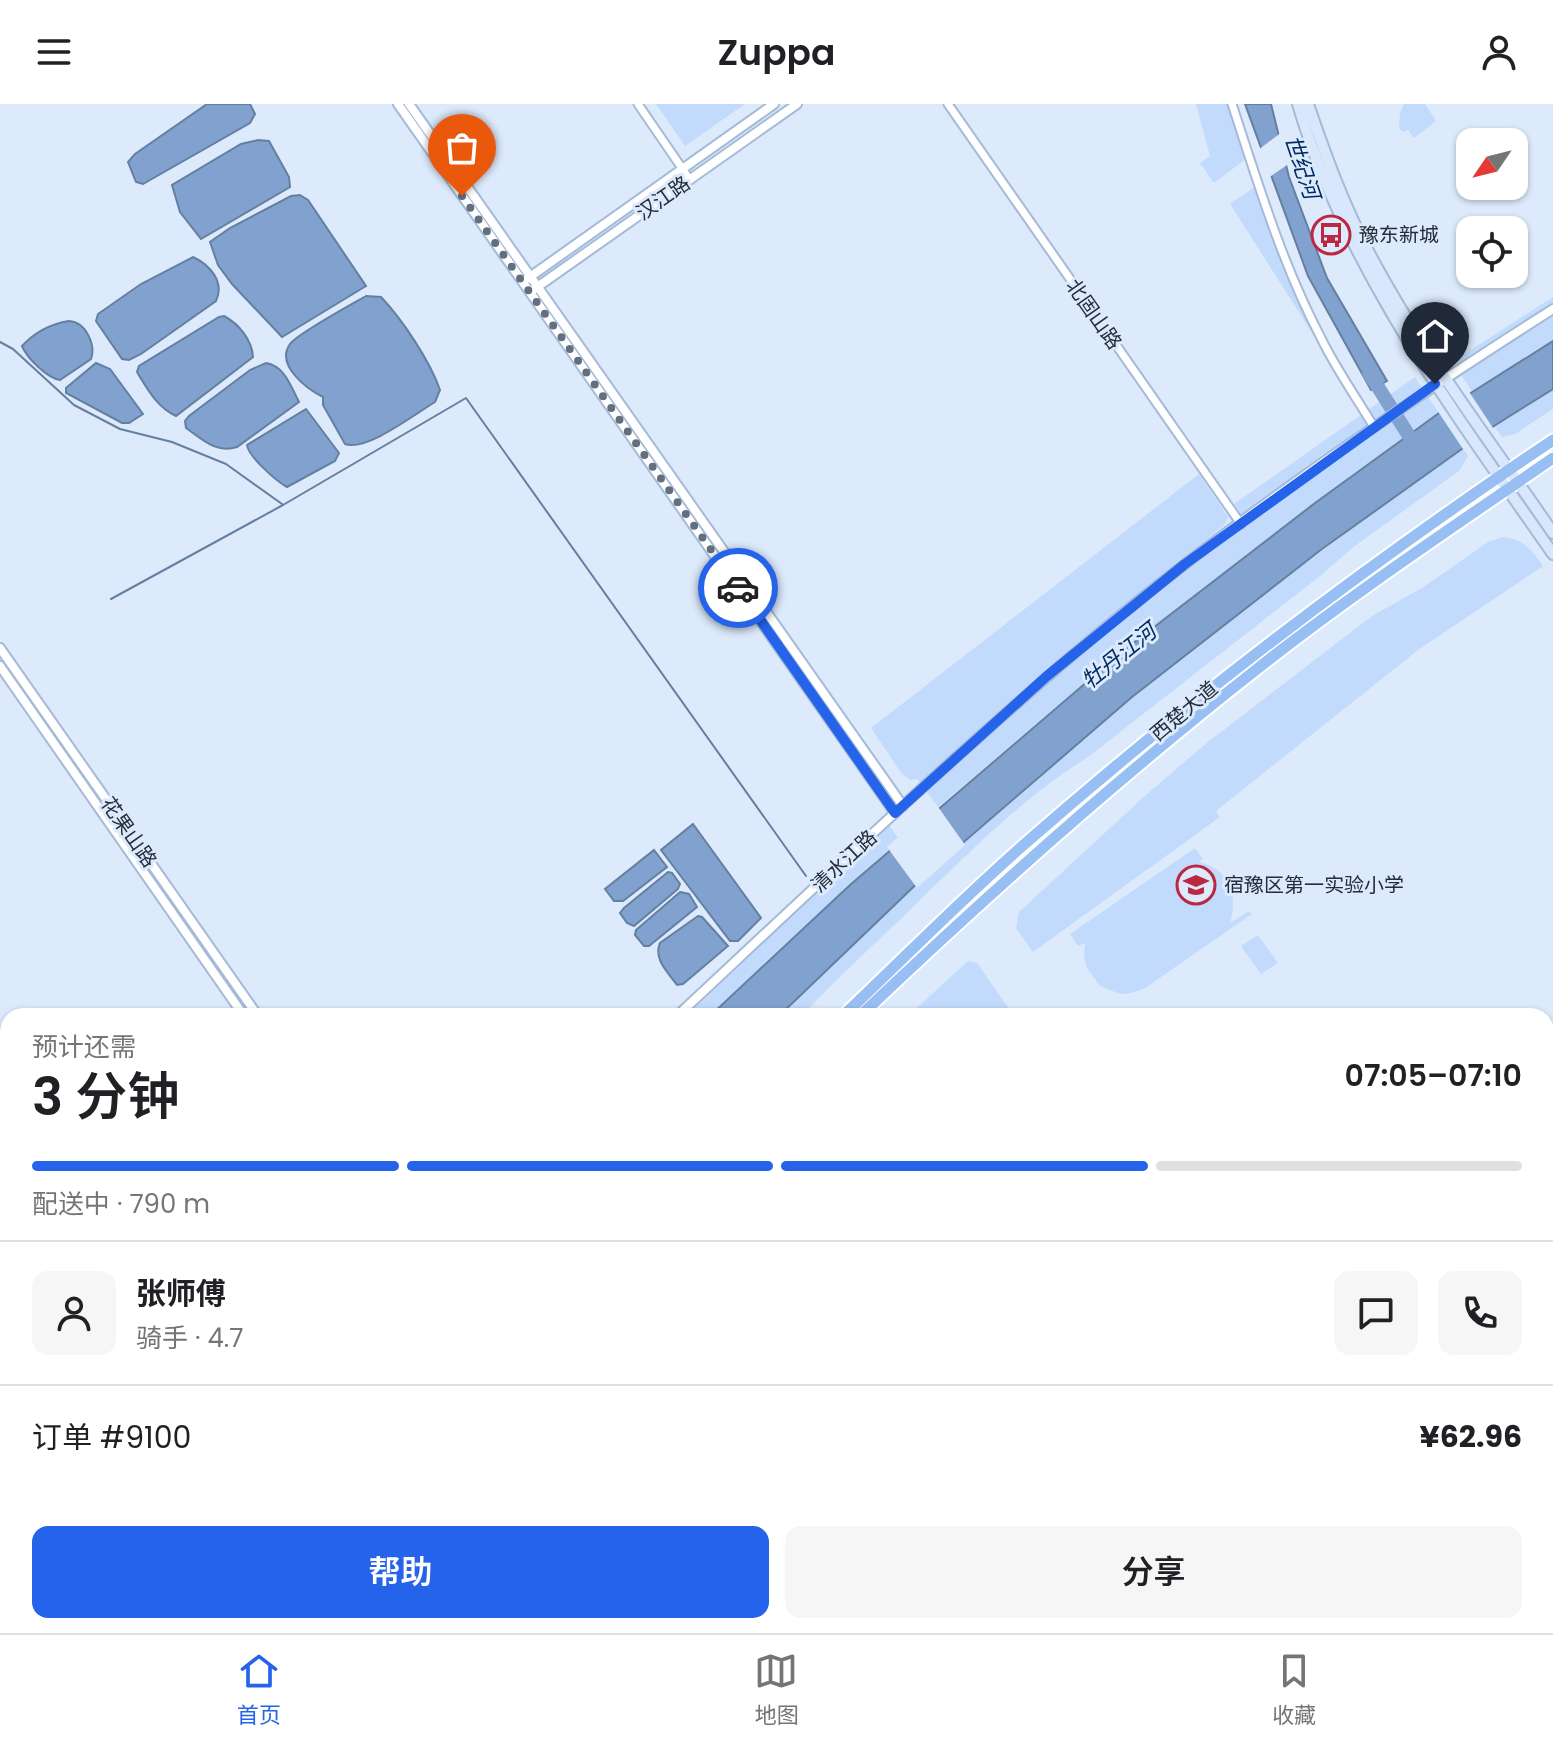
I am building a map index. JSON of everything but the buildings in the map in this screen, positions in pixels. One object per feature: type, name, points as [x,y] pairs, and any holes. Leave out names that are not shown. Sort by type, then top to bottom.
[{"type":"highway","name":"西楚大道","points":[[851,1008],[1019,850],[1228,674],[1553,440]]},
{"type":"highway","name":"西楚大道","points":[[869,1008],[1028,858],[1258,668],[1358,593],[1553,458]]},
{"type":"main road","points":[[1298,104],[1341,216],[1379,290],[1435,384],[1487,461],[1504,473]]},
{"type":"main road","points":[[1308,104],[1332,173],[1369,253],[1446,377],[1498,453],[1504,473],[1553,554]]},
{"type":"main road","points":[[1513,486],[1553,533]]},
{"type":"street","points":[[398,104],[526,279],[538,287],[903,806]]},
{"type":"street","points":[[409,104],[526,279],[529,293],[895,813]]},
{"type":"street","points":[[638,104],[690,180]]},
{"type":"street","name":"汉江路","points":[[526,279],[774,104]]},
{"type":"street","name":"汉江路","points":[[529,293],[797,104]]},
{"type":"street","name":"北固山路","points":[[948,104],[1241,524]]},
{"type":"street","points":[[1232,104],[1256,178],[1308,313],[1335,364],[1377,425]]},
{"type":"street","name":"清水江路","points":[[686,1008],[1047,676],[1185,564],[1435,384],[1553,309]]},
{"type":"street","name":"花果山路","points":[[0,648],[252,1008]]},
{"type":"street","name":"花果山路","points":[[0,666],[238,1008]]},
{"type":"shaded area","points":[[656,104],[745,104],[685,146]]},
{"type":"shaded area","points":[[1196,104],[1229,104],[1247,158],[1214,183],[1200,163],[1210,156]]},
{"type":"shaded area","points":[[1404,104],[1425,104],[1436,121],[1414,138],[1408,130],[1404,132],[1399,129]]},
{"type":"shaded area","points":[[1256,186],[1283,260],[1360,408],[1230,204]]},
{"type":"shaded area","points":[[1553,297],[1553,340],[1472,391],[1452,362]]},
{"type":"shaded area","points":[[1415,377],[1439,413],[1315,503],[1123,651],[938,807],[917,779],[911,780],[902,774],[871,728],[1199,474],[1228,517],[1225,524],[1176,565],[1242,515],[1234,504]]},
{"type":"shaded area","points":[[1553,389],[1553,409],[1515,434],[1502,437],[1494,426]]},
{"type":"shaded area","points":[[1463,448],[1468,456],[1459,471],[1352,548],[1088,757],[1021,806],[810,1008],[787,1008],[949,854],[1054,761],[1154,680]]},
{"type":"shaded area","points":[[1503,537],[1526,546],[1543,566],[1418,650],[1216,811],[1220,817],[1033,952],[1016,928],[1019,912],[1147,794],[1208,742],[1372,616],[1422,588],[1488,542]]},
{"type":"shaded area","points":[[887,822],[900,841],[719,1008],[690,1008]]},
{"type":"shaded area","points":[[1195,848],[1203,859],[1199,862],[1218,871],[1229,885],[1233,903],[1230,923],[1249,911],[1252,914],[1145,988],[1120,994],[1100,986],[1087,968],[1085,943],[1078,946],[1070,934]]},
{"type":"shaded area","points":[[1258,935],[1278,963],[1261,974],[1241,946]]},
{"type":"shaded area","points":[[968,961],[977,963],[1008,1008],[917,1008]]},
{"type":"water","points":[[207,104],[250,104],[255,114],[250,123],[143,184],[136,182],[128,162],[135,154]]},
{"type":"water","points":[[1245,104],[1271,104],[1289,177],[1327,278],[1387,381],[1371,390],[1308,276]]},
{"type":"water","points":[[269,141],[289,177],[290,187],[201,239],[180,212],[172,185],[241,144]]},
{"type":"water","points":[[300,195],[308,200],[366,286],[282,337],[232,284],[218,265],[210,242],[291,196]]},
{"type":"water","points":[[193,257],[214,275],[219,287],[216,301],[141,354],[129,360],[122,359],[96,321],[98,314],[141,284]]},
{"type":"water","points":[[366,296],[381,297],[398,317],[415,341],[440,390],[435,402],[390,430],[365,442],[345,444],[323,405],[323,397],[295,375],[286,352],[303,333]]},
{"type":"water","points":[[224,316],[244,333],[253,357],[176,416],[163,408],[154,397],[137,372],[139,366]]},
{"type":"water","points":[[69,321],[85,330],[91,341],[92,353],[91,359],[60,380],[38,367],[22,346],[43,329]]},
{"type":"water","name":"牡丹江河","points":[[1553,341],[1553,389],[1494,426],[1322,549],[1132,697],[929,872],[787,1008],[719,1008],[850,885],[1123,651],[1315,503],[1439,413]]},
{"type":"water","points":[[96,363],[110,369],[143,414],[129,423],[122,423],[66,393],[66,388]]},
{"type":"water","points":[[266,363],[283,373],[299,402],[237,447],[229,449],[216,447],[186,428],[185,421],[189,416],[250,370]]},
{"type":"water","points":[[306,409],[339,453],[335,461],[287,487],[257,462],[247,445]]},
{"type":"water","points":[[693,824],[761,918],[738,941],[730,941],[661,850]]},
{"type":"water","points":[[654,850],[667,867],[623,901],[614,901],[605,889]]},
{"type":"water","points":[[668,872],[680,884],[678,889],[634,926],[627,923],[620,913],[624,908]]},
{"type":"water","points":[[680,892],[689,894],[697,907],[649,946],[644,946],[635,935],[636,930]]},
{"type":"water","points":[[698,916],[728,946],[683,984],[677,985],[660,960],[658,949],[660,943]]},
{"type":"pier","points":[[1282,132],[1290,163],[1268,178],[1258,150]]},
{"type":"pier","points":[[1468,390],[1495,431],[1465,452],[1437,410]]},
{"type":"pier","points":[[936,804],[965,845],[917,888],[887,847]]},
{"type":"waterway","points":[[0,342],[13,349],[74,405],[120,429],[172,442],[226,464],[282,504]]},
{"type":"waterway","name":"世纪河","points":[[1369,373],[1418,450]]},
{"type":"waterway","points":[[111,599],[283,505],[466,398],[806,876]]},
{"type":"way so far","points":[[462,196],[738,588]]},
{"type":"place","name":"豫东新城","points":[[1331,235]]},
{"type":"place","name":"宿豫区第一实验小学","points":[[1196,885]]},
{"type":"route","points":[[738,588],[895,813],[1047,676],[1185,564],[1435,384]]}]
